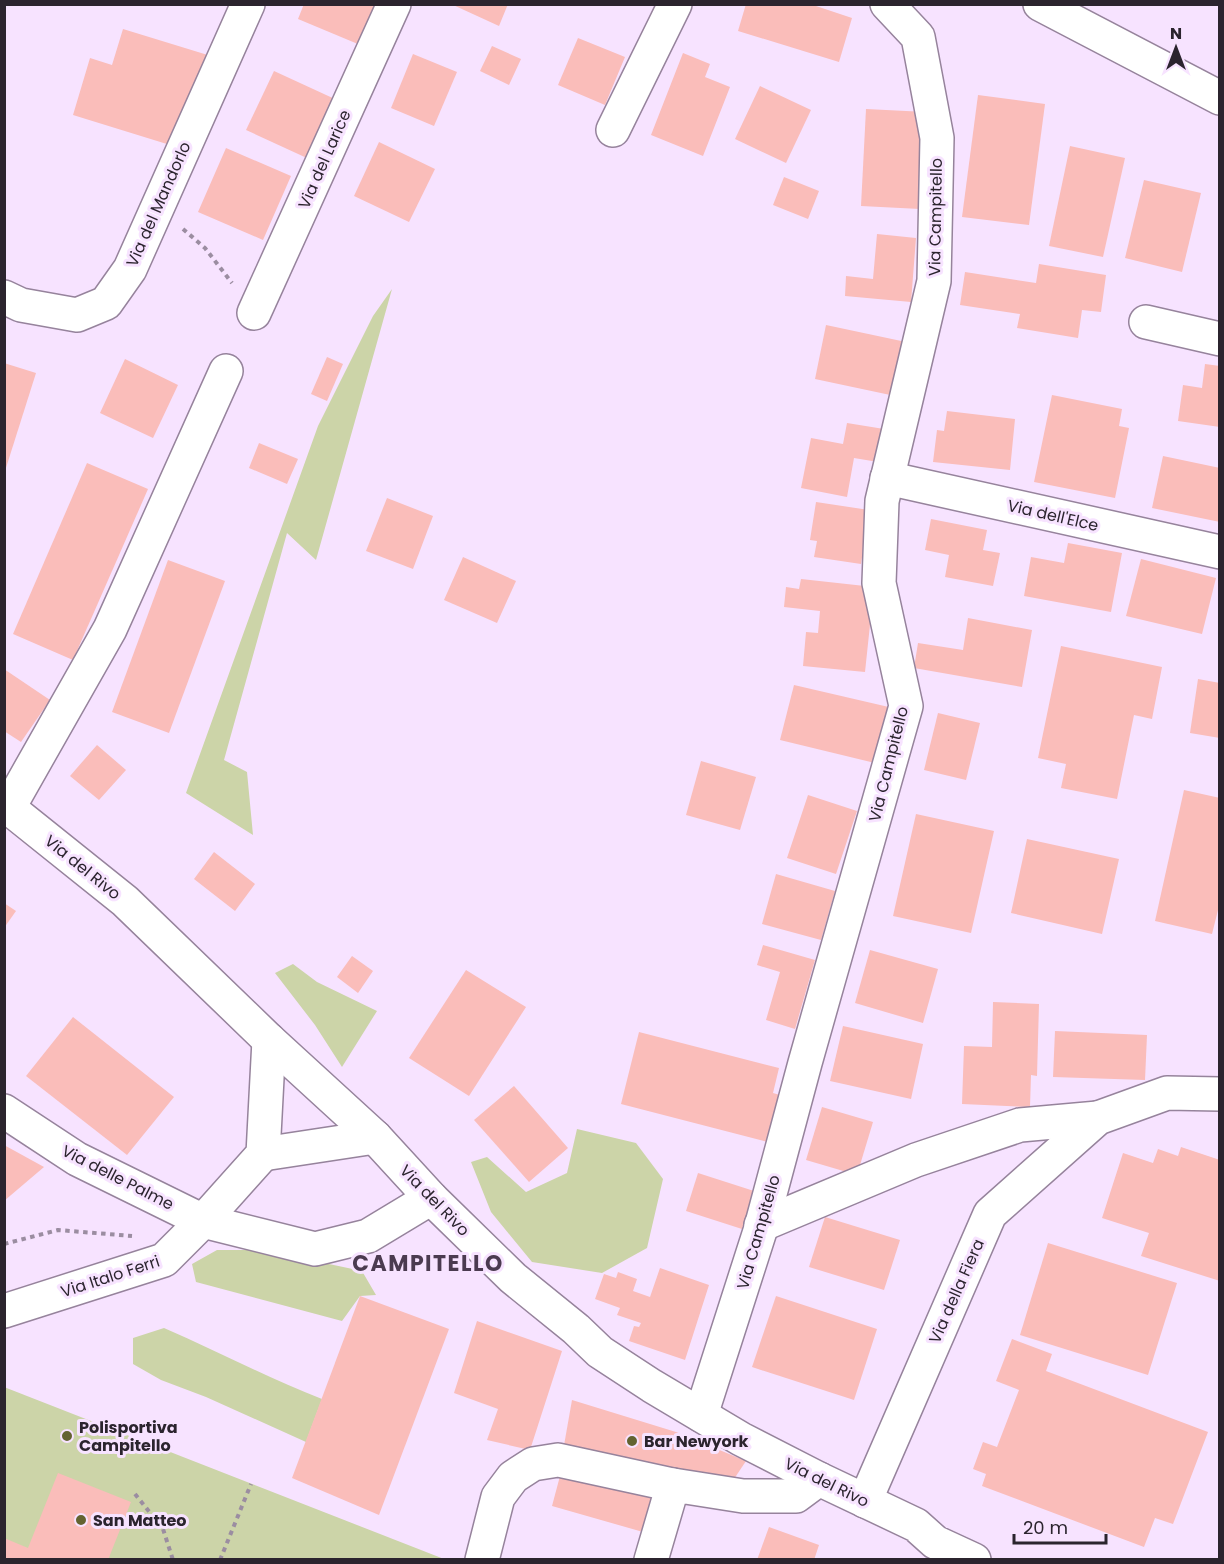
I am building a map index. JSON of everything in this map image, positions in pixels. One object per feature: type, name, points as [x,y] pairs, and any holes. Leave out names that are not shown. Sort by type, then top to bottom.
[{"type":"street","name":"Via del Mandorlo","points":[[4,297],[21,304],[77,315],[106,303],[130,269],[248,4]]},
{"type":"street","name":"Via del Larice","points":[[254,313],[394,4]]},
{"type":"street","points":[[613,130],[675,4]]},
{"type":"street","name":"Via Campitello","points":[[701,1415],[761,1225],[906,706],[879,583],[882,501],[934,281],[937,138],[918,37],[887,4]]},
{"type":"street","points":[[1040,4],[1220,98]]},
{"type":"street","points":[[1146,322],[1220,339]]},
{"type":"street","name":"Via del Rivo","points":[[226,371],[110,629],[7,805],[125,901],[269,1040],[375,1137],[431,1198],[513,1278],[576,1329],[600,1352],[741,1439],[916,1525],[935,1542],[974,1560]]},
{"type":"street","name":"Via dell'Elce","points":[[887,478],[1220,552]]},
{"type":"street","points":[[263,1154],[269,1040]]},
{"type":"street","name":"Via della Fiera","points":[[761,1225],[916,1160],[1020,1125],[1098,1118],[1167,1094],[1220,1094]]},
{"type":"street","name":"Via delle Palme","points":[[4,1112],[193,1231],[315,1249],[368,1236],[431,1198]]},
{"type":"street","name":"Via della Fiera","points":[[865,1501],[990,1214],[1098,1118]]},
{"type":"street","points":[[193,1231],[263,1154],[375,1137]]},
{"type":"street","name":"Via Italo Ferri","points":[[4,1311],[164,1260],[193,1231]]},
{"type":"street","points":[[482,1560],[498,1497],[513,1478],[533,1464],[558,1460],[673,1485],[743,1496],[796,1496],[819,1479]]},
{"type":"street","points":[[651,1560],[673,1485]]},
{"type":"path","points":[[157,208],[205,248],[254,313]]},
{"type":"path","points":[[4,1244],[58,1230],[193,1231]]},
{"type":"path","points":[[220,1560],[251,1484]]},
{"type":"path","points":[[135,1494],[163,1529],[173,1560]]},
{"type":"green space","points":[[392,289],[316,560],[287,533],[224,760],[247,772],[253,835],[186,793],[318,426],[373,316]]},
{"type":"green space","points":[[293,964],[317,982],[377,1011],[342,1067],[315,1025],[275,973]]},
{"type":"green space","points":[[577,1129],[636,1143],[663,1179],[647,1248],[602,1273],[532,1262],[491,1212],[471,1162],[487,1157],[526,1192],[567,1173]]},
{"type":"green space","points":[[217,1250],[263,1250],[362,1271],[376,1295],[360,1296],[342,1321],[196,1282],[192,1264]]},
{"type":"green space","points":[[164,1328],[322,1399],[306,1442],[206,1397],[161,1380],[133,1364],[133,1338]]},
{"type":"green space","name":"Polisportiva Campitello","points":[[4,1387],[444,1559],[5,1559]]},
{"type":"building","points":[[304,4],[382,4],[365,47],[298,19]]},
{"type":"building","points":[[451,4],[508,4],[499,26]]},
{"type":"building","points":[[746,4],[810,4],[852,18],[839,62],[738,31]]},
{"type":"building","points":[[123,29],[211,56],[183,149],[73,115],[90,58],[112,65]]},
{"type":"building","points":[[578,38],[625,57],[605,105],[558,85]]},
{"type":"building","points":[[492,46],[521,59],[509,85],[480,71]]},
{"type":"building","points":[[683,53],[710,64],[705,77],[730,87],[703,156],[651,135]]},
{"type":"building","points":[[413,54],[457,72],[434,126],[391,108]]},
{"type":"building","points":[[274,71],[337,100],[309,159],[246,130]]},
{"type":"building","points":[[760,86],[811,110],[786,163],[735,139]]},
{"type":"building","points":[[978,95],[1045,104],[1029,225],[962,217]]},
{"type":"building","points":[[866,109],[926,112],[920,209],[861,206]]},
{"type":"building","points":[[379,142],[435,169],[409,222],[354,196]]},
{"type":"building","points":[[1070,146],[1125,158],[1103,257],[1049,246]]},
{"type":"building","points":[[226,148],[291,176],[263,240],[198,212]]},
{"type":"building","points":[[784,177],[819,191],[808,219],[773,205]]},
{"type":"building","points":[[1144,180],[1201,193],[1182,272],[1125,258]]},
{"type":"building","points":[[877,234],[916,238],[911,302],[845,296],[846,276],[873,279]]},
{"type":"building","points":[[1039,264],[1106,275],[1101,312],[1082,310],[1078,338],[1017,328],[1020,314],[960,305],[965,272],[1036,283]]},
{"type":"building","points":[[826,325],[906,342],[895,396],[815,379]]},
{"type":"building","points":[[327,357],[343,364],[327,401],[311,394]]},
{"type":"building","points":[[125,359],[178,385],[153,438],[100,413]]},
{"type":"building","points":[[4,363],[36,373],[5,471],[4,471]]},
{"type":"building","points":[[1205,364],[1220,366],[1220,427],[1178,421],[1183,385],[1202,388]]},
{"type":"building","points":[[1052,395],[1122,409],[1119,426],[1129,428],[1115,498],[1034,482]]},
{"type":"building","points":[[947,411],[1015,419],[1010,470],[933,462],[937,430],[944,431]]},
{"type":"building","points":[[847,423],[884,429],[878,462],[854,458],[847,497],[801,488],[811,438],[843,444]]},
{"type":"building","points":[[259,443],[298,459],[287,484],[249,468]]},
{"type":"building","points":[[1163,456],[1220,468],[1220,522],[1152,508]]},
{"type":"building","points":[[87,463],[148,489],[73,660],[13,634]]},
{"type":"building","points":[[387,498],[433,516],[413,569],[366,551]]},
{"type":"building","points":[[816,502],[869,510],[861,564],[814,557],[817,541],[810,540]]},
{"type":"building","points":[[931,519],[987,530],[983,550],[1000,553],[993,586],[945,577],[949,555],[925,550]]},
{"type":"building","points":[[1068,543],[1122,553],[1111,612],[1024,596],[1031,557],[1064,563]]},
{"type":"building","points":[[463,557],[516,581],[497,623],[444,600]]},
{"type":"building","points":[[1141,559],[1216,578],[1202,634],[1126,616]]},
{"type":"building","points":[[168,560],[225,581],[169,733],[112,712]]},
{"type":"building","points":[[801,579],[874,587],[865,672],[803,666],[806,632],[818,633],[820,611],[784,607],[786,587],[799,589]]},
{"type":"building","points":[[968,618],[1032,630],[1022,687],[914,668],[918,643],[963,650]]},
{"type":"building","points":[[1061,646],[1162,667],[1152,719],[1134,715],[1117,799],[1061,788],[1066,764],[1038,758]]},
{"type":"building","points":[[4,669],[50,700],[21,742],[4,731]]},
{"type":"building","points":[[1198,679],[1220,683],[1220,738],[1190,733]]},
{"type":"building","points":[[794,685],[893,708],[879,764],[780,740]]},
{"type":"building","points":[[938,713],[980,723],[966,780],[924,770]]},
{"type":"building","points":[[97,745],[126,770],[99,800],[70,776]]},
{"type":"building","points":[[701,761],[756,777],[740,830],[686,815]]},
{"type":"building","points":[[1184,790],[1220,798],[1220,902],[1212,934],[1155,921]]},
{"type":"building","points":[[808,795],[857,811],[836,874],[787,858]]},
{"type":"building","points":[[916,814],[994,831],[971,933],[893,916]]},
{"type":"building","points":[[1027,839],[1119,859],[1102,934],[1011,913]]},
{"type":"building","points":[[214,852],[255,884],[235,911],[194,879]]},
{"type":"building","points":[[776,874],[835,891],[821,940],[762,924]]},
{"type":"building","points":[[4,903],[16,911],[4,928]]},
{"type":"building","points":[[763,945],[815,960],[795,1029],[766,1020],[780,972],[757,965]]},
{"type":"building","points":[[870,950],[938,969],[923,1023],[855,1003]]},
{"type":"building","points":[[352,956],[373,971],[358,993],[337,977]]},
{"type":"building","points":[[466,970],[526,1007],[469,1096],[409,1058]]},
{"type":"building","points":[[993,1002],[1039,1004],[1037,1076],[1031,1075],[1030,1107],[962,1104],[964,1046],[992,1047]]},
{"type":"building","points":[[73,1017],[174,1097],[127,1155],[26,1076]]},
{"type":"building","points":[[843,1026],[923,1044],[911,1099],[830,1081]]},
{"type":"building","points":[[1055,1031],[1147,1035],[1145,1080],[1053,1077]]},
{"type":"building","points":[[639,1032],[779,1068],[773,1093],[780,1095],[768,1142],[621,1104]]},
{"type":"building","points":[[514,1086],[568,1148],[529,1182],[474,1120]]},
{"type":"building","points":[[822,1107],[873,1122],[857,1175],[806,1160]]},
{"type":"building","points":[[4,1145],[44,1167],[4,1201]]},
{"type":"building","points":[[1181,1147],[1220,1160],[1220,1281],[1141,1256],[1149,1233],[1102,1218],[1123,1153],[1153,1163],[1158,1149],[1178,1156]]},
{"type":"building","points":[[698,1173],[754,1191],[742,1229],[686,1211]]},
{"type":"building","points":[[825,1217],[900,1240],[884,1290],[809,1267]]},
{"type":"building","points":[[1048,1243],[1177,1283],[1148,1375],[1020,1335]]},
{"type":"building","points":[[660,1268],[709,1285],[685,1360],[629,1341],[634,1326],[639,1327],[641,1323],[617,1315],[620,1308],[595,1299],[604,1274],[616,1278],[618,1272],[637,1279],[633,1291],[650,1297]]},
{"type":"building","points":[[360,1296],[449,1329],[379,1515],[292,1478]]},
{"type":"building","points":[[776,1296],[877,1329],[854,1400],[752,1367]]},
{"type":"building","points":[[477,1321],[562,1351],[530,1450],[487,1440],[498,1409],[454,1393]]},
{"type":"building","points":[[1012,1339],[1052,1354],[1046,1371],[1208,1432],[1173,1524],[1155,1518],[1144,1547],[982,1486],[986,1474],[973,1469],[983,1442],[997,1447],[1019,1390],[996,1381]]},
{"type":"building","name":"Bar Newyork","points":[[572,1400],[676,1432],[746,1461],[732,1482],[563,1451]]},
{"type":"building","name":"San Matteo","points":[[58,1473],[131,1502],[108,1560],[4,1560],[4,1538],[28,1548]]},
{"type":"building","points":[[560,1476],[655,1493],[650,1534],[552,1506]]},
{"type":"building","points":[[769,1527],[819,1545],[814,1560],[757,1560]]},
{"type":"place","name":"Polisportiva Campitello","points":[[67,1436]]},
{"type":"place","name":"Bar Newyork","points":[[632,1441]]},
{"type":"place","name":"San Matteo","points":[[81,1520]]},
{"type":"district","name":"CAMPITELLO","points":[[428,1263]]}]
